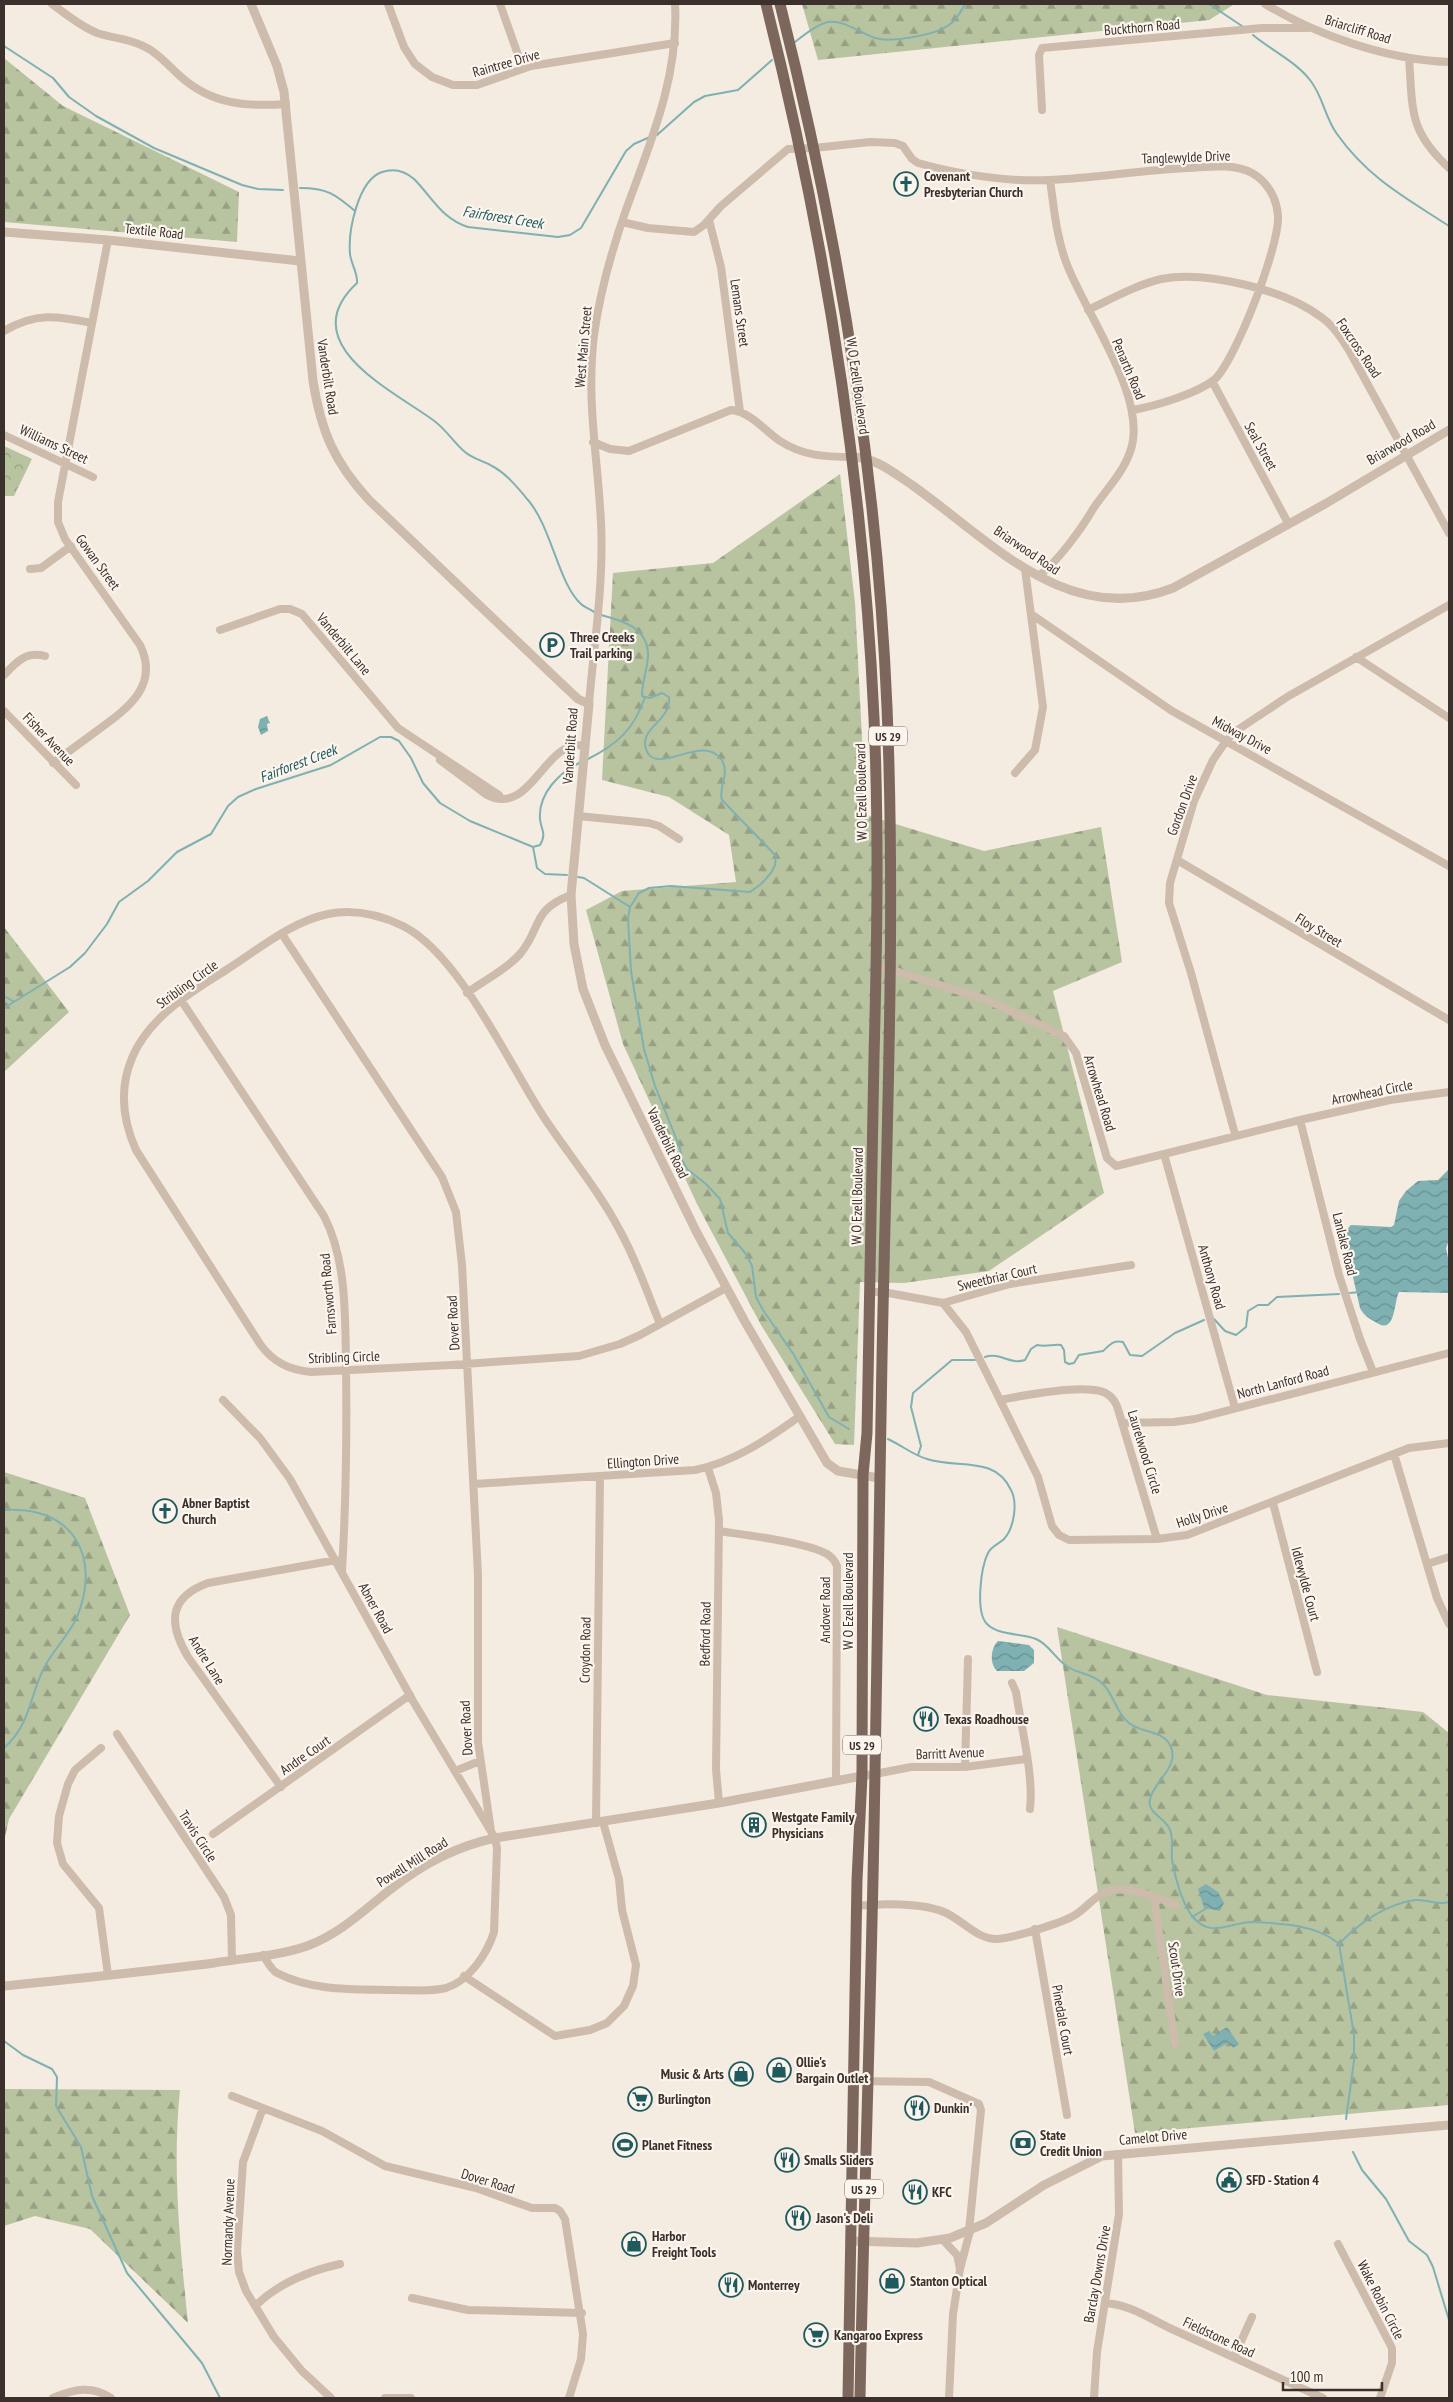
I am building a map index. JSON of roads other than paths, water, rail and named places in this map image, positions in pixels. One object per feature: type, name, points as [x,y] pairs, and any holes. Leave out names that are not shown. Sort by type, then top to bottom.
[{"type":"main road","name":"W O Ezell Boulevard","points":[[766,4],[801,149],[838,353],[852,457],[865,584],[874,712],[877,852],[876,968],[867,1434],[863,1476],[862,1775],[853,2081],[848,2398]]},
{"type":"main road","name":"W O Ezell Boulevard","points":[[780,4],[814,148],[839,278],[866,457],[887,704],[890,851],[889,969],[875,1774],[860,2398]]},
{"type":"main road","points":[[865,584],[878,581]]},
{"type":"main road","points":[[877,852],[890,851]]},
{"type":"street","points":[[52,4],[62,6],[85,27],[150,49],[193,87],[212,97],[242,106],[286,104]]},
{"type":"street","name":"Vanderbilt Road","points":[[251,4],[277,66],[286,104],[300,261],[318,409],[327,438],[341,465],[369,500],[578,699],[589,704],[571,896],[572,928],[576,959],[591,1011],[635,1109],[726,1288],[830,1466],[838,1471],[879,1478]]},
{"type":"street","name":"Raintree Drive","points":[[388,4],[409,56],[423,71],[432,77],[453,85],[470,86],[524,69],[675,43]]},
{"type":"street","points":[[500,4],[524,69]]},
{"type":"street","name":"West Main Street","points":[[589,704],[598,603],[601,523],[593,442],[591,392],[594,335],[600,298],[622,222],[655,131],[670,77],[675,43],[675,4]]},
{"type":"street","name":"Briarcliff Road","points":[[1265,4],[1307,28],[1409,58],[1449,62]]},
{"type":"street","name":"Buckthorn Road","points":[[1042,110],[1039,55],[1042,48],[1262,28],[1307,28]]},
{"type":"street","points":[[1409,58],[1412,106],[1418,130],[1430,149],[1449,168]]},
{"type":"street","name":"Tanglewylde Drive","points":[[622,222],[687,232],[699,229],[721,206],[788,149],[870,142],[895,143],[903,146],[915,162],[940,169],[1003,180],[1050,180],[1157,170],[1220,167],[1236,168],[1252,173],[1271,191],[1278,218],[1275,239],[1234,351],[1212,381],[1172,399],[1133,410]]},
{"type":"street","name":"Penarth Road","points":[[1038,576],[1052,565],[1084,524],[1125,462],[1133,441],[1133,410],[1125,385],[1088,310],[1060,244],[1050,180]]},
{"type":"street","name":"Lemans Street","points":[[709,220],[721,267],[740,412]]},
{"type":"street","name":"Textile Road","points":[[4,232],[108,240],[300,261]]},
{"type":"street","name":"Gowan Street","points":[[54,762],[129,706],[140,692],[146,667],[140,645],[61,531],[58,513],[108,240]]},
{"type":"street","name":"Foxcross Road","points":[[1088,310],[1142,285],[1172,278],[1212,279],[1258,288],[1295,301],[1322,317],[1337,332],[1368,382],[1449,533]]},
{"type":"street","points":[[4,331],[32,318],[44,316],[92,323]]},
{"type":"street","name":"Seal Street","points":[[1212,381],[1288,523]]},
{"type":"street","points":[[593,442],[610,450],[629,450],[726,411],[740,412],[780,441],[799,451],[818,456],[866,457]]},
{"type":"street","name":"Briarwood Road","points":[[866,457],[930,498],[1025,569],[1055,586],[1090,596],[1124,599],[1157,594],[1188,580],[1325,504],[1449,430]]},
{"type":"street","name":"Williams Street","points":[[4,434],[93,477]]},
{"type":"street","points":[[30,569],[41,568],[71,546]]},
{"type":"street","points":[[1015,773],[1035,750],[1042,720],[1041,682],[1025,569]]},
{"type":"street","name":"Gordon Drive","points":[[1234,1134],[1217,1066],[1169,902],[1169,890],[1176,860],[1194,801],[1206,774],[1226,741],[1236,730],[1287,697],[1449,605]]},
{"type":"street","name":"Vanderbilt Lane","points":[[220,630],[280,610],[298,612],[308,620],[390,719],[407,735],[454,765],[500,798],[522,793],[554,758],[567,749],[575,746],[585,747]]},
{"type":"street","name":"Midway Drive","points":[[1031,614],[1134,687],[1449,866]]},
{"type":"street","points":[[4,675],[26,656],[37,654],[45,656]]},
{"type":"street","points":[[1356,657],[1449,718]]},
{"type":"street","name":"Fisher Avenue","points":[[4,711],[76,785]]},
{"type":"street","points":[[578,816],[649,823],[660,826],[679,839]]},
{"type":"street","name":"Floy Street","points":[[1176,860],[1449,1020]]},
{"type":"street","points":[[467,992],[512,962],[527,944],[542,914],[555,902],[571,896]]},
{"type":"street","name":"Stribling Circle","points":[[660,1324],[619,1228],[542,1114],[446,961],[430,944],[405,927],[390,920],[360,913],[337,913],[314,918],[282,934],[181,1000],[151,1028],[137,1047],[129,1067],[124,1088],[124,1112],[136,1150],[266,1352],[282,1364],[301,1371],[346,1370],[579,1356],[620,1344],[660,1324],[726,1288]]},
{"type":"street","name":"Dover Road","points":[[263,1955],[274,1972],[299,1982],[353,1991],[447,1988],[464,1976],[481,1960],[489,1947],[494,1932],[497,1862],[480,1762],[476,1685],[478,1576],[474,1484],[460,1236],[456,1212],[446,1185],[282,934]]},
{"type":"street","name":"Arrowhead Road","points":[[876,968],[889,969],[986,999],[1060,1034],[1068,1040],[1076,1053],[1109,1162],[1120,1166],[1234,1134],[1300,1120]]},
{"type":"street","name":"Farnsworth Road","points":[[181,1000],[331,1229],[339,1258],[345,1322],[345,1521],[342,1571]]},
{"type":"street","name":"Arrowhead Circle","points":[[1300,1120],[1390,1100],[1449,1092]]},
{"type":"street","name":"Lanlake Road","points":[[1300,1120],[1306,1151],[1339,1275],[1373,1372]]},
{"type":"street","name":"Anthony Road","points":[[1164,1154],[1235,1408]]},
{"type":"street","name":"Sweetbriar Court","points":[[870,1292],[883,1292],[943,1304],[1010,1284],[1131,1265]]},
{"type":"street","name":"Holly Drive","points":[[943,1304],[966,1332],[1038,1477],[1052,1526],[1059,1535],[1075,1541],[1157,1539],[1187,1535],[1273,1503],[1409,1448],[1424,1444],[1449,1443]]},
{"type":"street","name":"North Lanford Road","points":[[1122,1423],[1184,1420],[1449,1353]]},
{"type":"street","name":"Laurelwood Circle","points":[[1000,1400],[1047,1393],[1099,1390],[1114,1400],[1157,1539]]},
{"type":"street","name":"Abner Road","points":[[223,1400],[260,1438],[290,1479],[410,1695],[493,1835]]},
{"type":"street","name":"Ellington Drive","points":[[474,1484],[690,1471],[708,1468],[750,1449],[800,1416]]},
{"type":"street","points":[[1394,1454],[1440,1606],[1449,1624]]},
{"type":"street","name":"Bedford Road","points":[[708,1468],[716,1493],[719,1531],[716,1769],[719,1803]]},
{"type":"street","name":"Croydon Road","points":[[464,1976],[555,2036],[590,2030],[607,2023],[624,2006],[633,1986],[636,1965],[622,1910],[618,1879],[599,1822],[600,1476]]},
{"type":"street","name":"Idlewylde Court","points":[[1273,1503],[1317,1672]]},
{"type":"street","name":"Andover Road","points":[[719,1531],[823,1552],[834,1560],[837,1566],[836,1780]]},
{"type":"street","points":[[1427,1564],[1449,1557]]},
{"type":"street","name":"Andre Lane","points":[[281,1787],[227,1714],[182,1647],[175,1629],[176,1611],[191,1591],[208,1583],[336,1560]]},
{"type":"street","points":[[965,1767],[968,1659]]},
{"type":"street","points":[[1012,1683],[1016,1692],[1026,1759],[1031,1799],[1030,1809]]},
{"type":"street","name":"Andre Court","points":[[213,1834],[410,1695]]},
{"type":"street","name":"Travis Circle","points":[[117,1734],[224,1897],[231,1915],[232,1960]]},
{"type":"street","points":[[101,1748],[74,1770],[59,1816],[57,1843],[63,1864],[99,1908],[108,1975]]},
{"type":"street","name":"Barritt Avenue","points":[[875,1774],[911,1767],[965,1767],[1026,1759]]},
{"type":"street","name":"Dover Road","points":[[455,1771],[480,1762]]},
{"type":"street","name":"Powell Mill Road","points":[[4,1986],[232,1960],[291,1951],[344,1928],[393,1887],[440,1857],[493,1835],[599,1822],[719,1803],[875,1774]]},
{"type":"street","points":[[857,1906],[871,1904],[938,1910],[950,1915],[980,1936],[991,1939],[1002,1938],[1072,1917],[1093,1899],[1106,1892],[1122,1890],[1176,1904]]},
{"type":"street","name":"Scout Drive","points":[[1154,1897],[1175,2044]]},
{"type":"street","name":"Pinedale Court","points":[[1035,1929],[1067,2115]]},
{"type":"street","points":[[853,2081],[929,2082],[979,2104],[981,2110],[969,2231],[960,2269],[953,2314],[949,2398]]},
{"type":"street","name":"Dover Road","points":[[232,2096],[322,2131],[385,2166],[476,2188],[532,2208],[554,2208],[560,2211],[566,2219],[582,2313],[582,2350],[569,2398]]},
{"type":"street","name":"Normandy Avenue","points":[[263,2108],[243,2162],[237,2251],[242,2282],[255,2306],[287,2354],[331,2398]]},
{"type":"street","name":"Camelot Drive","points":[[850,2242],[917,2243],[943,2240],[986,2223],[1070,2170],[1094,2158],[1118,2154],[1449,2125]]},
{"type":"street","name":"Barclay Downs Drive","points":[[1094,2398],[1097,2352],[1119,2214],[1118,2154]]},
{"type":"street","points":[[943,2240],[957,2254],[960,2269]]},
{"type":"street","name":"Wake Robin Circle","points":[[1338,2244],[1392,2348],[1392,2363],[1380,2398]]},
{"type":"street","points":[[255,2306],[267,2294],[294,2278],[340,2264]]},
{"type":"street","points":[[412,2298],[468,2310],[582,2313]]},
{"type":"street","name":"Fieldstone Road","points":[[1105,2302],[1140,2311],[1167,2327],[1323,2398]]},
{"type":"street","points":[[1234,2357],[1252,2317]]},
{"type":"street","points":[[53,2398],[70,2391],[86,2389],[101,2392],[111,2398]]},
{"type":"street","points":[[385,2398],[411,2398]]},
{"type":"water","points":[[267,716],[270,723],[267,724],[268,731],[261,735],[258,727],[260,719]]},
{"type":"water","points":[[1449,1169],[1449,1240],[1446,1248],[1449,1263],[1449,1293],[1399,1292],[1391,1321],[1383,1325],[1377,1323],[1365,1315],[1360,1308],[1343,1233],[1351,1225],[1391,1227],[1394,1225],[1399,1201],[1406,1191],[1418,1181],[1438,1180]]},
{"type":"water","points":[[998,1641],[1029,1645],[1034,1650],[1034,1663],[1024,1671],[997,1671],[994,1668],[992,1656]]},
{"type":"water","points":[[1206,1884],[1218,1892],[1224,1903],[1220,1911],[1204,1908],[1198,1889]]},
{"type":"water","points":[[1227,2027],[1239,2044],[1233,2048],[1229,2042],[1214,2051],[1203,2034],[1209,2031],[1213,2036]]},
{"type":"waterway","name":"Fairforest Creek","points":[[795,42],[815,27],[828,22],[840,23],[869,36],[882,39],[902,39],[924,35],[942,29],[952,23],[965,4]]},
{"type":"waterway","points":[[1209,4],[1242,26]]},
{"type":"waterway","points":[[1253,35],[1290,61],[1310,80],[1318,93],[1333,128],[1362,163],[1388,186],[1449,226]]},
{"type":"waterway","points":[[4,46],[53,78],[69,97],[96,116],[154,148],[242,185],[258,189],[283,190]]},
{"type":"waterway","name":"Fairforest Creek","points":[[657,135],[694,102],[705,96],[738,90],[772,60]]},
{"type":"waterway","name":"Fairforest Creek","points":[[594,612],[582,605],[573,595],[566,583],[543,525],[528,500],[516,486],[497,469],[468,454],[438,424],[374,379],[355,363],[342,345],[336,326],[340,305],[357,283],[350,254],[351,233],[356,207],[367,185],[382,172],[391,170],[407,174],[414,179],[444,213],[451,219],[468,227],[558,237],[570,235],[581,228],[626,151],[634,144],[650,137]]},
{"type":"waterway","points":[[300,188],[317,189],[330,193],[355,211]]},
{"type":"waterway","name":"Fairforest Creek","points":[[588,759],[608,747],[624,734],[636,718],[645,697],[642,696],[642,691],[648,657],[644,639],[634,627],[601,615]]},
{"type":"waterway","points":[[645,697],[650,698],[662,693],[669,697],[665,713],[651,729],[645,741],[646,749],[651,757],[659,759],[691,752],[713,752],[721,759],[725,769],[722,800],[776,856],[775,865],[771,873],[750,892],[671,886],[649,888],[639,893],[630,907],[628,919],[631,971],[644,1049],[655,1086],[680,1148],[682,1160],[687,1169],[706,1184],[720,1199],[728,1233],[746,1254],[752,1266],[756,1297],[763,1310],[794,1355],[829,1417],[849,1429]]},
{"type":"waterway","name":"Fairforest Creek","points":[[4,1008],[70,967],[85,953],[107,924],[119,902],[148,881],[177,852],[211,834],[228,806],[238,797],[256,789],[331,765],[380,737],[391,737],[399,741],[411,758],[423,783],[440,803],[470,821],[533,847],[540,845],[543,837],[540,809],[547,792],[565,771],[581,762]]},
{"type":"waterway","points":[[533,847],[537,868],[545,874],[567,875]]},
{"type":"waterway","points":[[578,877],[584,878],[630,907]]},
{"type":"waterway","points":[[4,996],[13,1001]]},
{"type":"waterway","points":[[1350,1293],[1359,1292]]},
{"type":"waterway","points":[[1214,1319],[1225,1331],[1236,1335],[1246,1327],[1248,1311],[1258,1305],[1268,1305],[1277,1297],[1339,1294]]},
{"type":"waterway","points":[[985,1357],[995,1356],[1020,1361],[1025,1360],[1031,1349],[1037,1345],[1061,1345],[1064,1350],[1065,1362],[1069,1364],[1074,1363],[1079,1355],[1103,1351],[1116,1342],[1123,1342],[1130,1355],[1142,1356],[1175,1333],[1204,1320]]},
{"type":"waterway","points":[[918,1455],[921,1446],[911,1407],[913,1393],[952,1360],[975,1360]]},
{"type":"waterway","points":[[888,1439],[922,1457],[939,1462],[985,1467],[1004,1479],[1013,1495],[1014,1515],[1010,1529],[1004,1539],[991,1549],[985,1560],[980,1589],[983,1618],[987,1624],[998,1631],[1041,1641],[1068,1667],[1091,1676],[1107,1688],[1121,1714],[1129,1723],[1139,1729],[1157,1734],[1170,1745],[1172,1753],[1170,1767],[1152,1792],[1150,1804],[1154,1812],[1165,1822],[1170,1830],[1172,1860],[1177,1882],[1182,1898],[1193,1917],[1200,1924],[1214,1928],[1253,1922],[1298,1926],[1320,1933],[1339,1944],[1354,2035],[1354,2061],[1346,2119]]},
{"type":"waterway","name":"Fairforest Creek","points":[[4,1510],[28,1511],[48,1516],[64,1526],[75,1539],[83,1555],[86,1574],[84,1595],[77,1617],[44,1668],[20,1729],[4,1748]]},
{"type":"waterway","points":[[1339,1944],[1364,1922],[1383,1910],[1415,1900],[1449,1902]]},
{"type":"waterway","points":[[1192,1917],[1207,1908]]},
{"type":"waterway","points":[[4,2041],[23,2055],[52,2069],[57,2077],[56,2106],[81,2147],[92,2196],[127,2273],[202,2363],[220,2398]]},
{"type":"waterway","points":[[1353,2152],[1362,2170],[1386,2199],[1409,2241],[1427,2255],[1433,2267],[1449,2320]]},
{"type":"place","name":"Covenant Presbyterian Church","points":[[906,184]]},
{"type":"place","name":"Three Creeks Trail parking","points":[[552,645]]},
{"type":"place","name":"Abner Baptist Church","points":[[165,1511]]},
{"type":"place","name":"Texas Roadhouse","points":[[926,1719]]},
{"type":"place","name":"Westgate Family Physicians","points":[[754,1825]]},
{"type":"place","name":"Ollie's Bargain Outlet","points":[[779,2070]]},
{"type":"place","name":"Music & Arts","points":[[741,2074]]},
{"type":"place","name":"Burlington","points":[[640,2099]]},
{"type":"place","name":"Dunkin'","points":[[917,2108]]},
{"type":"place","name":"State Credit Union","points":[[1023,2143]]},
{"type":"place","name":"Planet Fitness","points":[[625,2145]]},
{"type":"place","name":"Smalls Sliders","points":[[787,2160]]},
{"type":"place","name":"SFD - Station 4","points":[[1229,2180]]},
{"type":"place","name":"KFC","points":[[915,2192]]},
{"type":"place","name":"Jason's Deli","points":[[798,2218]]},
{"type":"place","name":"Harbor Freight Tools","points":[[634,2244]]},
{"type":"place","name":"Stanton Optical","points":[[892,2281]]},
{"type":"place","name":"Monterrey","points":[[731,2285]]},
{"type":"place","name":"Kangaroo Express","points":[[816,2335]]}]
